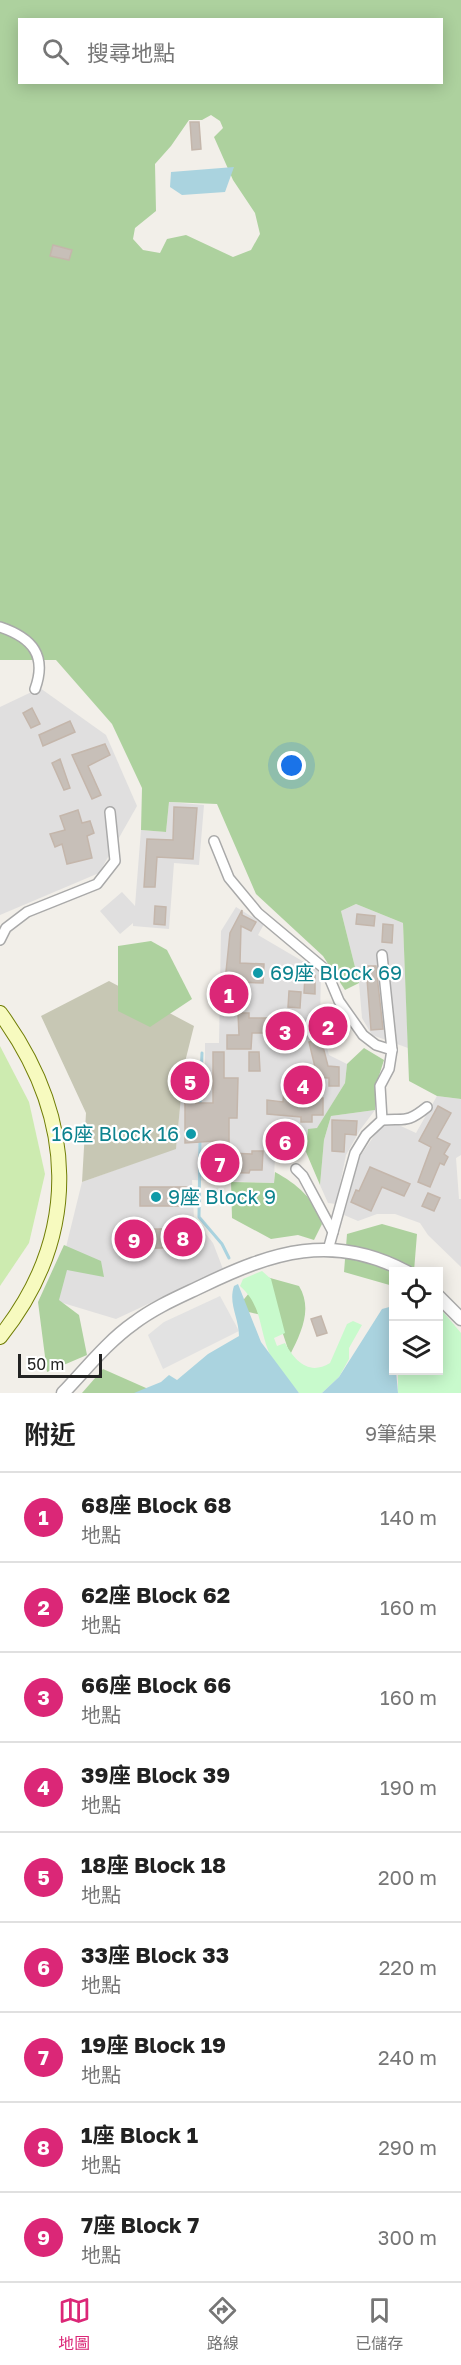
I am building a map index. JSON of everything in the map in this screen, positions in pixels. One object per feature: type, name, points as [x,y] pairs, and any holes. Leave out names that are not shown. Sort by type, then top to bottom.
[{"type":"main road","points":[[0,1013],[29,1057],[47,1099],[55,1128],[60,1177],[55,1227],[46,1257],[24,1304],[0,1337]]},
{"type":"street","points":[[0,627],[15,633],[32,646],[38,654],[40,677],[35,689]]},
{"type":"street","points":[[0,940],[6,928],[27,912],[98,884],[115,861],[110,812]]},
{"type":"street","points":[[214,841],[230,878],[258,913],[326,970],[339,1001],[363,1035],[376,1045],[392,1050]]},
{"type":"street","points":[[328,1250],[355,1153],[366,1136],[382,1120],[380,1086],[389,1069],[392,1050],[382,956]]},
{"type":"street","points":[[382,1120],[399,1122],[415,1116],[427,1107]]},
{"type":"street","points":[[296,1169],[303,1176],[333,1232]]},
{"type":"street","points":[[63,1393],[107,1345],[135,1322],[165,1304],[265,1258],[300,1250],[328,1250],[374,1258],[395,1267]]},
{"type":"street","points":[[443,1301],[461,1319]]},
{"type":"shaded area","points":[[40,688],[106,735],[137,806],[99,873],[0,915],[0,707]]},
{"type":"shaded area","points":[[169,802],[204,805],[199,865],[174,863],[169,929],[133,926],[133,923],[120,934],[100,911],[122,892],[135,906],[141,830],[166,832]]},
{"type":"shaded area","points":[[356,904],[403,923],[408,1048],[372,1035],[362,1018],[359,983],[341,911]]},
{"type":"shaded area","points":[[236,907],[264,924],[258,935],[321,972],[320,1017],[336,1014],[341,1033],[324,1037],[329,1055],[347,1064],[345,1083],[317,1129],[308,1129],[306,1152],[275,1152],[274,1183],[192,1180],[194,1219],[213,1243],[223,1269],[116,1319],[53,1300],[82,1182],[176,1148],[184,1066],[205,1066],[205,1043],[219,1043],[221,931]]},
{"type":"shaded area","points":[[109,981],[194,1026],[184,1066],[176,1149],[82,1182],[86,1113],[41,1016]]},
{"type":"shaded area","points":[[437,1096],[461,1099],[461,1155],[456,1158],[459,1199],[461,1199],[461,1267],[428,1235],[420,1223],[395,1214],[377,1214],[358,1221],[344,1215],[359,1158],[376,1133],[390,1121],[416,1133]]},
{"type":"shaded area","points":[[375,1110],[346,1155],[336,1204],[328,1203],[320,1185],[324,1140],[331,1116]]},
{"type":"shaded area","points":[[220,1296],[239,1331],[163,1369],[148,1335],[164,1322]]},
{"type":"green space","points":[[0,0],[461,0],[461,1099],[437,1096],[409,1081],[403,923],[356,904],[341,911],[359,983],[345,990],[323,956],[256,894],[217,804],[169,802],[166,832],[141,830],[142,788],[112,724],[56,660],[0,660]],"holes":[[[211,115],[220,121],[223,128],[214,137],[233,180],[255,213],[260,234],[251,250],[233,257],[186,235],[167,239],[160,253],[143,250],[133,239],[135,228],[156,211],[155,164],[189,120],[202,120]]]},
{"type":"green space","points":[[151,941],[167,950],[192,999],[150,1027],[118,1011],[118,946]]},
{"type":"green space","points":[[0,1046],[29,1102],[45,1174],[29,1243],[0,1286]]},
{"type":"green space","points":[[364,1048],[384,1060],[377,1082],[375,1110],[331,1116],[324,1140],[320,1185],[306,1152],[308,1129],[317,1128],[345,1083],[347,1064]]},
{"type":"green space","points":[[275,1172],[298,1187],[315,1207],[322,1224],[314,1240],[298,1235],[271,1239],[232,1218],[231,1182],[274,1183]]},
{"type":"green space","points":[[382,1224],[417,1234],[414,1267],[389,1267],[389,1285],[344,1272],[347,1234]]},
{"type":"green space","points":[[64,1245],[101,1261],[104,1277],[67,1270],[59,1300],[79,1315],[87,1355],[47,1372],[38,1302]]},
{"type":"green space","points":[[262,1271],[271,1279],[285,1333],[274,1338],[277,1346],[285,1343],[293,1356],[303,1365],[316,1368],[330,1363],[347,1324],[353,1321],[362,1325],[349,1348],[349,1359],[339,1377],[322,1393],[299,1393],[272,1359],[257,1311],[248,1294],[240,1286],[243,1279]]},
{"type":"green space","points":[[263,1276],[299,1286],[303,1295],[304,1321],[290,1355],[278,1319],[236,1309]]},
{"type":"green space","points":[[443,1312],[461,1333],[461,1393],[398,1393],[398,1375],[443,1375]]},
{"type":"green space","points":[[103,1369],[146,1388],[149,1393],[82,1393]]},
{"type":"water","points":[[234,167],[225,192],[182,195],[170,187],[171,172]]},
{"type":"water","points":[[238,1284],[261,1342],[299,1393],[134,1393],[161,1382],[169,1375],[177,1380],[208,1354],[239,1336],[232,1299],[234,1286]]},
{"type":"water","points":[[389,1307],[389,1375],[396,1375],[398,1393],[322,1393],[339,1377],[382,1309]]},
{"type":"building","points":[[190,122],[199,122],[201,149],[192,150]]},
{"type":"building","points":[[53,245],[72,250],[69,260],[50,256]]},
{"type":"building","points":[[32,708],[40,724],[31,728],[23,713]]},
{"type":"building","points":[[70,721],[75,732],[43,746],[39,735]]},
{"type":"building","points":[[105,744],[110,755],[88,766],[101,795],[92,799],[72,755]]},
{"type":"building","points":[[60,759],[70,788],[64,790],[52,763]]},
{"type":"building","points":[[174,807],[197,808],[193,859],[157,857],[155,887],[144,887],[147,839],[173,840]]},
{"type":"building","points":[[78,810],[82,823],[90,821],[94,833],[87,836],[92,858],[67,864],[62,844],[55,847],[50,834],[65,830],[60,816]]},
{"type":"building","points":[[155,906],[166,907],[165,925],[154,924]]},
{"type":"building","points":[[242,910],[242,915],[256,922],[251,931],[241,926],[240,963],[264,964],[263,983],[236,982],[235,1001],[223,1001],[230,933]]},
{"type":"building","points":[[357,914],[375,916],[374,926],[356,924]]},
{"type":"building","points":[[383,924],[393,925],[392,943],[382,942]]},
{"type":"building","points":[[366,966],[376,966],[383,1029],[371,1030]]},
{"type":"building","points":[[305,975],[315,975],[315,994],[304,993]]},
{"type":"building","points":[[289,991],[301,992],[300,1008],[288,1007]]},
{"type":"building","points":[[238,1013],[249,1013],[249,1018],[273,1018],[273,1033],[252,1033],[251,1049],[227,1049],[227,1035],[239,1035]]},
{"type":"building","points":[[334,1018],[337,1030],[323,1034],[320,1021]]},
{"type":"building","points":[[321,1039],[328,1066],[339,1067],[339,1086],[329,1086],[329,1078],[309,1077],[309,1066],[315,1067],[309,1042]]},
{"type":"building","points":[[213,1052],[224,1052],[224,1078],[238,1078],[237,1118],[229,1118],[229,1153],[252,1154],[252,1151],[263,1151],[262,1170],[250,1170],[249,1173],[214,1172],[216,1141],[185,1143],[185,1072],[196,1072],[196,1103],[213,1103]]},
{"type":"building","points":[[249,1052],[259,1052],[260,1071],[249,1071]]},
{"type":"building","points":[[285,1077],[309,1078],[308,1098],[323,1098],[323,1115],[312,1115],[312,1122],[301,1122],[301,1117],[267,1114],[267,1100],[283,1102]]},
{"type":"building","points":[[438,1106],[451,1113],[437,1138],[450,1144],[444,1154],[448,1157],[444,1165],[440,1163],[430,1187],[418,1182],[431,1147],[419,1141]]},
{"type":"building","points":[[332,1120],[357,1121],[356,1135],[345,1134],[344,1152],[332,1151]]},
{"type":"building","points":[[279,1134],[304,1135],[303,1149],[278,1148]]},
{"type":"building","points":[[370,1167],[410,1184],[404,1196],[382,1187],[371,1211],[351,1202]]},
{"type":"building","points":[[140,1187],[186,1187],[186,1206],[140,1206]]},
{"type":"building","points":[[428,1193],[440,1198],[434,1211],[422,1206]]},
{"type":"building","points":[[188,1228],[189,1247],[129,1249],[129,1230]]},
{"type":"building","points":[[321,1316],[327,1333],[317,1336],[311,1319]]},
{"type":"waterway","points":[[200,1105],[202,1053]]},
{"type":"waterway","points":[[200,1138],[199,1217],[222,1244],[229,1258]]},
{"type":"place","name":"69座 Block 69","points":[[258,973]]},
{"type":"place","name":"68座 Block 68","points":[[229,994]]},
{"type":"place","name":"62座 Block 62","points":[[328,1026]]},
{"type":"place","name":"66座 Block 66","points":[[285,1031]]},
{"type":"place","name":"18座 Block 18","points":[[190,1081]]},
{"type":"place","name":"39座 Block 39","points":[[303,1085]]},
{"type":"place","name":"16座 Block 16","points":[[191,1134]]},
{"type":"place","name":"33座 Block 33","points":[[285,1141]]},
{"type":"place","name":"19座 Block 19","points":[[220,1163]]},
{"type":"place","name":"9座 Block 9","points":[[156,1197]]},
{"type":"place","name":"1座 Block 1","points":[[183,1237]]},
{"type":"place","name":"7座 Block 7","points":[[134,1239]]}]
